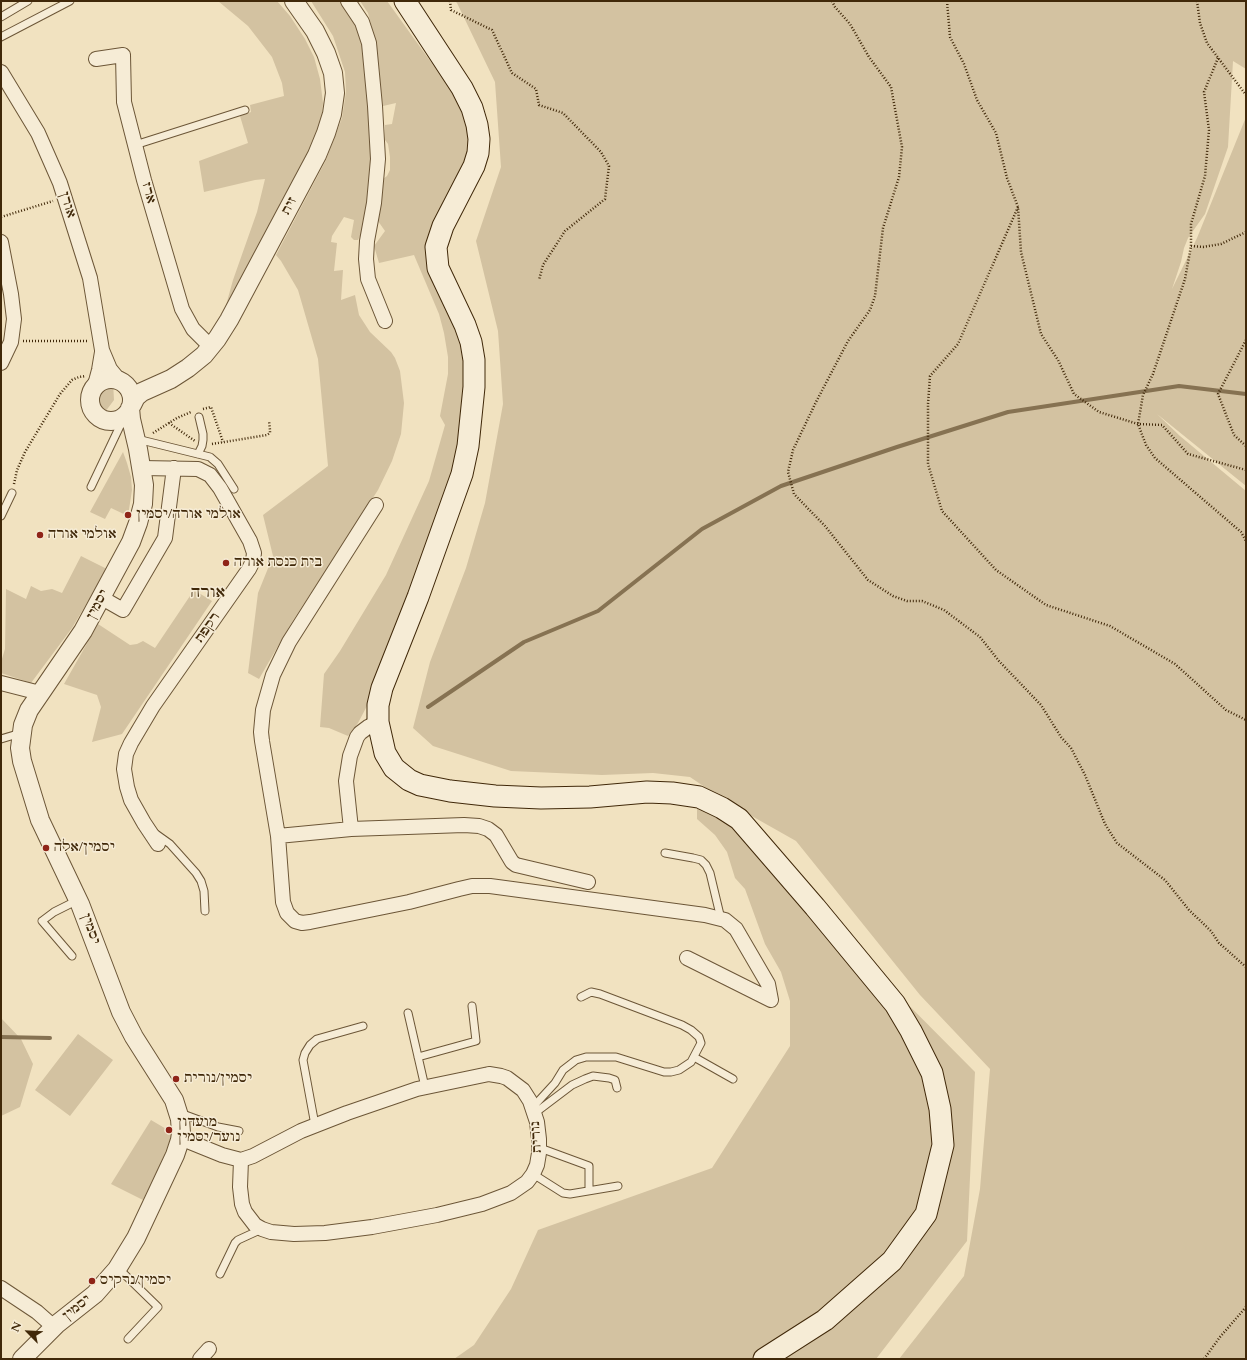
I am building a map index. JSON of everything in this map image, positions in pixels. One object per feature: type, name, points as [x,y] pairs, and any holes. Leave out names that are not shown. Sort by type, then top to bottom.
[{"type":"main road","points":[[405,1],[462,88],[472,108],[478,125],[478,153],[474,166],[443,226],[436,247],[438,268],[465,325],[471,342],[474,360],[474,386],[468,446],[462,474],[420,591],[382,688],[378,705],[378,722],[385,753],[394,768],[409,780],[430,788],[495,796],[541,798],[672,792],[699,797],[722,808],[738,819],[895,1004],[911,1031],[932,1074],[940,1109],[943,1145],[926,1214],[892,1261],[825,1320],[764,1359]]},
{"type":"street","name":"זית","points":[[131,407],[136,397],[142,392],[171,379],[188,368],[211,347],[229,320],[314,162],[326,134],[332,114],[335,93],[333,73],[316,31],[294,1]]},
{"type":"street","points":[[348,1],[362,22],[368,43],[376,114],[378,159],[374,203],[367,241],[366,259],[368,280],[385,321]]},
{"type":"street","name":"ארז","points":[[96,59],[123,55],[124,102],[144,180],[182,309],[193,329],[211,347]]},
{"type":"street","name":"אורן","points":[[1,72],[38,133],[52,163],[65,198],[90,278],[102,345],[110,369],[121,381]]},
{"type":"street","points":[[1,242],[13,303],[13,327],[10,342],[1,363]]},
{"type":"street","name":"אורן","points":[[97,380],[102,345]]},
{"type":"street","points":[[113,378],[121,381],[131,392],[131,407],[116,424],[99,418],[94,413],[89,401],[90,394],[97,380],[113,378]]},
{"type":"street","name":"זית","points":[[121,381],[143,385],[161,383]]},
{"type":"street","name":"יסמין","points":[[22,1359],[54,1327],[95,1294],[118,1268],[136,1238],[175,1155],[180,1138],[181,1126],[179,1113],[168,1089],[134,1037],[121,1012],[78,900],[35,807],[21,755],[21,733],[27,714],[80,637],[131,542],[138,523],[144,495],[142,468],[131,419],[131,407]]},
{"type":"street","name":"יסמין","points":[[116,424],[124,430],[132,443],[142,468]]},
{"type":"street","name":"רקפת","points":[[142,468],[198,469],[210,475],[220,488],[250,541],[254,556],[251,567],[153,706],[134,736],[126,754],[124,769],[127,787],[134,807],[158,844]]},
{"type":"street","points":[[102,598],[123,610],[165,538],[174,468]]},
{"type":"street","points":[[376,505],[289,642],[269,687],[263,710],[261,732],[278,836],[284,906],[287,913],[292,919],[302,923],[395,906],[468,887],[490,886],[705,915],[721,918],[733,925],[768,984],[771,1000],[687,958]]},
{"type":"street","points":[[1,682],[40,693]]},
{"type":"street","points":[[351,829],[346,781],[350,756],[356,737],[368,727],[378,722]]},
{"type":"street","points":[[278,836],[351,829],[464,825],[479,826],[488,828],[496,835],[512,862],[516,865],[588,882]]},
{"type":"street","name":"נורית","points":[[242,1160],[253,1156],[287,1137],[315,1124],[425,1087],[483,1075],[495,1074],[507,1078],[518,1085],[527,1095],[534,1110],[540,1139],[537,1165],[527,1182],[520,1188],[502,1197],[471,1207],[437,1215],[372,1227],[325,1233],[283,1233],[262,1230]]},
{"type":"street","points":[[180,1138],[222,1155],[242,1160],[240,1187],[242,1204],[250,1219],[262,1230]]},
{"type":"street","points":[[1,1288],[37,1312],[54,1327]]},
{"type":"lane","points":[[1,17],[28,1]]},
{"type":"lane","points":[[1,37],[70,1]]},
{"type":"lane","points":[[135,145],[245,110]]},
{"type":"lane","points":[[198,454],[203,443],[203,434],[199,417]]},
{"type":"lane","points":[[91,487],[116,424]]},
{"type":"lane","points":[[136,438],[198,454],[214,460],[234,489]]},
{"type":"lane","points":[[1,516],[12,493]]},
{"type":"lane","points":[[1,739],[21,733]]},
{"type":"lane","points":[[147,828],[170,844],[196,873],[201,881],[204,891],[205,911]]},
{"type":"lane","points":[[665,853],[701,860],[706,865],[710,873],[721,918]]},
{"type":"lane","points":[[72,956],[42,921],[54,912],[78,900]]},
{"type":"lane","points":[[534,1110],[563,1070],[576,1060],[586,1057],[616,1057],[664,1072],[671,1072],[679,1070],[690,1062],[701,1043],[699,1036],[691,1030],[600,994],[591,992],[581,997]]},
{"type":"lane","points":[[418,1057],[476,1041],[472,1006]]},
{"type":"lane","points":[[408,1013],[425,1087]]},
{"type":"lane","points":[[315,1124],[303,1060],[305,1053],[310,1045],[317,1039],[363,1026]]},
{"type":"lane","points":[[694,1057],[733,1079]]},
{"type":"lane","points":[[534,1110],[572,1085],[592,1076],[615,1080],[617,1088]]},
{"type":"lane","points":[[179,1113],[218,1127],[239,1131]]},
{"type":"lane","points":[[540,1148],[589,1166],[589,1190]]},
{"type":"lane","points":[[533,1174],[564,1193],[570,1194],[618,1186]]},
{"type":"lane","points":[[220,1274],[235,1243],[238,1240],[262,1230]]},
{"type":"lane","points":[[118,1268],[158,1307],[128,1339]]},
{"type":"path","points":[[450,1],[451,10],[492,30],[512,73],[536,89],[539,105],[563,113],[601,152],[609,166],[605,199],[565,231],[543,265],[539,280]]},
{"type":"path","points":[[832,1],[835,7],[850,24],[869,57],[891,87],[902,147],[899,177],[883,228],[875,296],[870,310],[848,342],[816,402],[793,450],[788,472],[794,494],[825,526],[868,580],[893,596],[908,601],[922,601],[944,610],[980,637],[999,661],[1041,705],[1061,737],[1071,748],[1086,775],[1105,824],[1117,843],[1165,880],[1189,910],[1211,931],[1219,943],[1246,967]]},
{"type":"path","points":[[947,1],[950,37],[964,64],[977,100],[996,133],[1007,178],[1018,206],[1021,252],[1041,334],[1058,360],[1074,394],[1099,412],[1138,424],[1162,425],[1188,454],[1246,470]]},
{"type":"path","points":[[1197,1],[1200,23],[1207,43],[1246,95]]},
{"type":"path","points":[[1218,58],[1204,92],[1209,130],[1205,176],[1191,224],[1191,246],[1185,279],[1153,374],[1143,395],[1138,424],[1146,445],[1155,458],[1241,532],[1246,541]]},
{"type":"path","points":[[1,217],[65,198]]},
{"type":"path","points":[[1018,206],[958,344],[930,376],[928,404],[928,464],[942,511],[996,570],[1046,605],[1110,626],[1175,664],[1226,710],[1246,720]]},
{"type":"path","points":[[1191,246],[1203,247],[1220,244],[1246,232]]},
{"type":"path","points":[[1246,340],[1218,394],[1234,435],[1246,446]]},
{"type":"path","points":[[10,342],[102,345]]},
{"type":"path","points":[[12,493],[17,470],[24,452],[64,389],[72,380],[79,377],[97,380]]},
{"type":"path","points":[[169,423],[203,443],[211,444],[267,435],[270,433],[269,421]]},
{"type":"path","points":[[1204,1359],[1220,1337],[1246,1307]]},
{"type":"shaded area","points":[[218,1],[277,1],[290,16],[305,39],[314,57],[320,79],[323,103],[322,116],[315,138],[235,297],[223,316],[233,280],[257,212],[265,179],[204,192],[199,161],[248,143],[240,116],[251,112],[250,105],[284,96],[282,83],[272,57],[248,26]]},
{"type":"shaded area","points":[[311,1],[343,1],[361,35],[373,148],[369,211],[363,223],[366,228],[363,235],[360,236],[358,240],[354,240],[351,237],[354,220],[344,217],[332,236],[331,242],[337,243],[334,271],[343,270],[341,300],[355,295],[359,315],[370,332],[391,352],[395,358],[400,371],[404,403],[401,434],[392,461],[378,490],[292,622],[259,679],[248,673],[258,593],[273,556],[263,515],[328,466],[318,359],[298,290],[276,255],[325,162],[342,118],[346,92],[345,72],[333,36]]},
{"type":"shaded area","points":[[360,1],[387,1],[454,94],[464,111],[470,129],[469,150],[466,165],[438,218],[465,368],[462,436],[438,525],[367,706],[358,723],[348,736],[329,728],[320,727],[324,674],[340,651],[386,575],[429,481],[445,425],[440,416],[448,374],[448,357],[439,314],[414,255],[379,263],[374,246],[385,231],[378,221],[383,179],[387,176],[390,170],[388,144],[385,140],[385,125],[392,124],[396,103],[383,106],[375,40],[368,13]]},
{"type":"shaded area","points":[[455,1],[1246,1],[1246,69],[1233,61],[1228,147],[1205,214],[1188,238],[1184,248],[1172,289],[1197,238],[1246,117],[1246,486],[1157,414],[1180,436],[1246,491],[1246,1359],[899,1359],[964,1276],[980,1189],[990,1069],[920,995],[796,841],[727,802],[690,777],[653,773],[602,775],[511,771],[433,746],[413,728],[430,662],[466,568],[485,503],[503,404],[498,331],[476,241],[501,167],[495,82]]},
{"type":"shaded area","points":[[113,382],[114,400],[105,412],[96,397]]},
{"type":"shaded area","points":[[123,452],[131,477],[132,490],[128,516],[111,508],[105,519],[90,512]]},
{"type":"shaded area","points":[[81,556],[107,569],[72,628],[31,683],[1,673],[1,662],[5,649],[6,589],[26,599],[31,586],[41,591],[52,589],[62,593]]},
{"type":"shaded area","points":[[194,590],[212,601],[122,734],[92,742],[101,707],[97,695],[64,684],[98,624],[130,645],[143,641],[155,648]]},
{"type":"shaded area","points":[[697,802],[730,825],[975,1072],[967,1241],[876,1359],[454,1359],[474,1345],[511,1289],[538,1230],[712,1168],[790,1046],[790,1001],[781,972],[765,944],[745,889],[735,878],[727,852],[715,835],[697,819]]},
{"type":"shaded area","points":[[1,1018],[21,1039],[33,1064],[20,1107],[1,1116]]},
{"type":"shaded area","points":[[78,1034],[113,1060],[70,1116],[35,1090]]},
{"type":"shaded area","points":[[151,1120],[173,1133],[143,1200],[111,1184]]},
{"type":"waterway","points":[[428,707],[524,642],[598,611],[702,529],[781,486],[1008,412],[1179,386],[1246,394]]},
{"type":"waterway","points":[[1,1037],[50,1038]]},
{"type":"place","name":"אולמי אורה/יסמין","points":[[128,515]]},
{"type":"place","name":"אולמי אורה","points":[[40,535]]},
{"type":"place","name":"בית כנסת אורה","points":[[226,563]]},
{"type":"place","name":"יסמין/אלה","points":[[46,848]]},
{"type":"place","name":"יסמין/נורית","points":[[176,1079]]},
{"type":"place","name":"מועדון נוער/יסמין","points":[[169,1130]]},
{"type":"place","name":"יסמין/נרקיס","points":[[92,1281]]},
{"type":"district","name":"אורה","points":[[208,594]]}]
